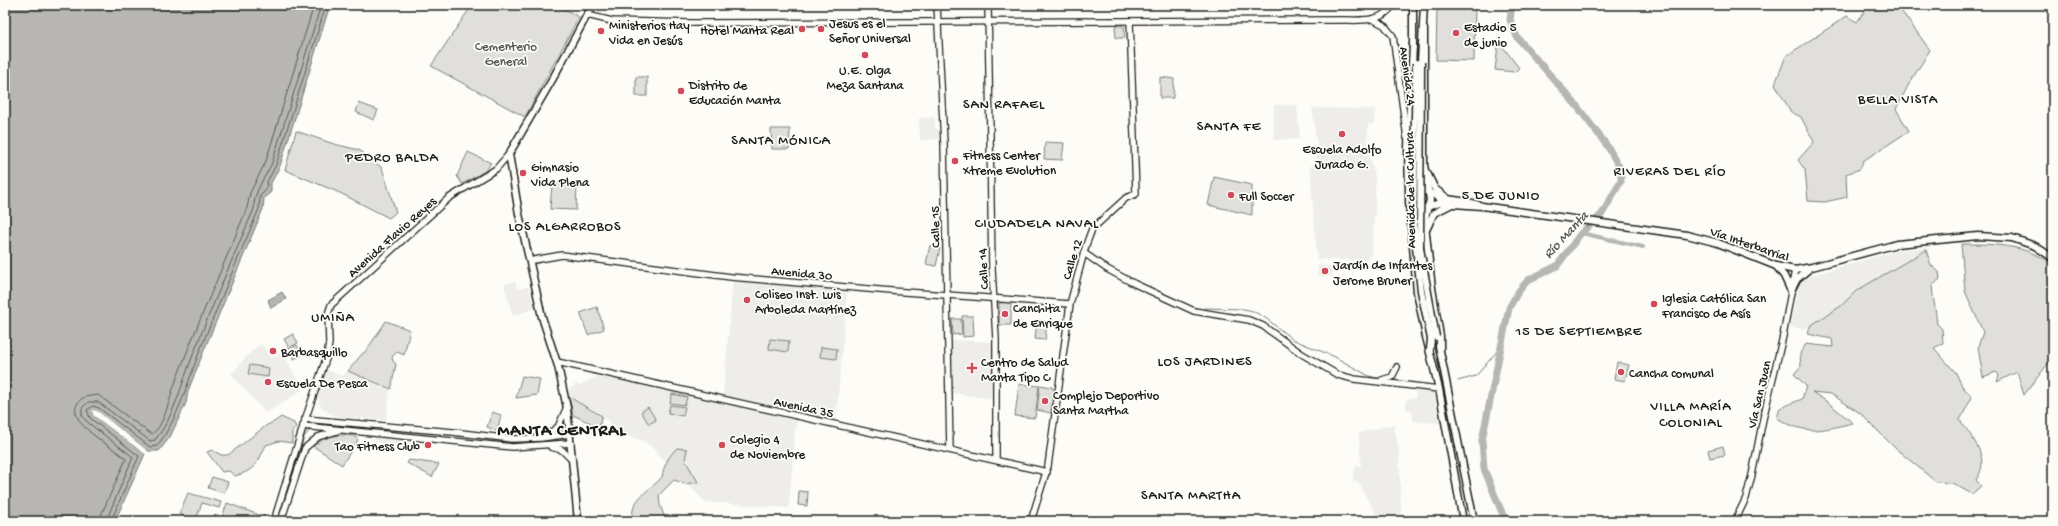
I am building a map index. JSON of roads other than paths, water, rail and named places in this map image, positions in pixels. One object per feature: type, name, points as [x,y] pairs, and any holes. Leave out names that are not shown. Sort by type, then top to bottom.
[{"type":"main road","name":"Avenida Flavio Reyes","points":[[274,521],[305,419],[327,356],[329,343],[328,314],[331,305],[449,198],[496,169],[510,154],[594,5]]},
{"type":"main road","name":"Calle 15","points":[[938,5],[950,450]]},
{"type":"main road","name":"Calle 14","points":[[988,5],[992,262],[995,298],[996,460]]},
{"type":"main road","points":[[587,15],[612,21],[691,23],[1371,19],[1384,15],[1392,5]]},
{"type":"main road","name":"Avenida de la Cultura","points":[[1413,5],[1413,45],[1408,147],[1409,197],[1417,292],[1439,389],[1463,521]]},
{"type":"main road","name":"Avenida de la Cultura","points":[[1424,5],[1426,49],[1424,165],[1429,194]]},
{"type":"main road","name":"Avenida 24","points":[[1371,19],[1384,25],[1393,36],[1408,147]]},
{"type":"main road","name":"Calle 12","points":[[1031,521],[1047,472],[1070,304],[1084,253],[1092,230],[1126,198],[1136,194],[1130,21]]},
{"type":"main road","name":"Avenida de la Cultura","points":[[1424,29],[1418,63],[1413,220],[1421,291],[1431,339],[1430,349]]},
{"type":"main road","name":"Avenida de la Cultura","points":[[1413,45],[1418,63],[1420,248],[1436,337],[1440,348],[1474,521]]},
{"type":"main road","points":[[510,154],[519,214],[539,304],[557,362],[566,409],[571,443],[578,521]]},
{"type":"main road","points":[[1424,165],[1436,189],[1451,202],[1432,216],[1428,224],[1425,240]]},
{"type":"main road","points":[[1420,188],[1429,194],[1430,200],[1428,206],[1422,209],[1416,209],[1411,205],[1409,197],[1413,190],[1420,188]]},
{"type":"main road","name":"Vía Interbarrial","points":[[1429,194],[1451,202]]},
{"type":"main road","name":"Vía Interbarrial","points":[[1428,206],[1451,202],[1706,239],[1776,266],[1795,270],[1812,267],[1897,244],[1978,236],[2012,238],[2035,246],[2053,258]]},
{"type":"main road","name":"Avenida de la Cultura","points":[[1428,206],[1425,217],[1425,240],[1440,336],[1440,348]]},
{"type":"main road","points":[[1084,253],[1108,269],[1135,284],[1194,311],[1256,323],[1330,371],[1346,377],[1439,389]]},
{"type":"main road","name":"Avenida 30","points":[[534,260],[562,255],[696,274],[1070,304]]},
{"type":"main road","points":[[1776,266],[1784,276],[1791,291]]},
{"type":"main road","points":[[1791,291],[1797,279],[1812,267]]},
{"type":"main road","name":"Vía San Juan","points":[[1735,521],[1746,498],[1752,475],[1757,445],[1783,336],[1795,270]]},
{"type":"main road","name":"Avenida 35","points":[[557,362],[1047,472]]},
{"type":"main road","points":[[1375,381],[1389,379],[1397,367]]},
{"type":"main road","points":[[541,438],[558,427],[566,409]]},
{"type":"main road","points":[[305,419],[453,432],[512,439],[541,438],[570,434]]},
{"type":"main road","points":[[304,426],[512,447],[545,446],[571,443]]},
{"type":"main road","points":[[281,521],[305,448],[318,437],[330,432],[341,430]]},
{"type":"main road","points":[[545,446],[559,448],[572,460]]},
{"type":"water","points":[[5,5],[330,5],[280,166],[271,183],[271,192],[264,198],[263,209],[207,343],[188,391],[186,403],[170,437],[159,451],[148,451],[116,426],[92,410],[93,415],[145,454],[115,521],[5,521]]},
{"type":"water","points":[[282,292],[286,299],[271,308],[268,300]]},
{"type":"waterway","name":"Río Manta","points":[[1508,521],[1503,515],[1484,469],[1482,440],[1509,308],[1518,292],[1528,280],[1557,266],[1581,233],[1602,214],[1621,181],[1621,170],[1608,147],[1577,106],[1517,37],[1510,20],[1512,5]]},
{"type":"waterway","points":[[1581,233],[1643,247]]},
{"type":"waterway","points":[[1204,308],[1244,309],[1253,311],[1267,319],[1292,339],[1335,357],[1369,376],[1381,379]]},
{"type":"waterway","points":[[1458,381],[1476,376],[1499,349]]},
{"type":"place","name":"Hotel Manta Real","points":[[802,29]]},
{"type":"place","name":"Jesus es el Señor Universal","points":[[821,29]]},
{"type":"place","name":"Ministerios Hay Vida en Jesús","points":[[601,31]]},
{"type":"place","name":"Estadio 5 de junio","points":[[1456,33]]},
{"type":"place","name":"U.E. Olga Meza Santana","points":[[865,55]]},
{"type":"place","name":"Distrito de Educación Manta","points":[[681,91]]},
{"type":"place","name":"Escuela Adolfo Jurado G.","points":[[1342,134]]},
{"type":"place","name":"Fitness Center Xtreme Evolution","points":[[955,161]]},
{"type":"place","name":"Gimnasio Vida Plena","points":[[523,173]]},
{"type":"place","name":"Full Soccer","points":[[1231,195]]},
{"type":"place","name":"Jardín de Infantes Jerome Bruner","points":[[1325,271]]},
{"type":"place","name":"Coliseo Inst. Luis Arboleda Martínez","points":[[747,300]]},
{"type":"place","name":"Iglesia Católica San Francisco de Asís","points":[[1654,304]]},
{"type":"place","name":"Canchita de Enrique","points":[[1005,314]]},
{"type":"place","name":"Barbasquillo","points":[[273,351]]},
{"type":"place","name":"Centro de Salud Manta Tipo C","points":[[972,368]]},
{"type":"place","name":"Cancha comunal","points":[[1621,372]]},
{"type":"place","name":"Escuela De Pesca","points":[[268,382]]},
{"type":"place","name":"Complejo Deportivo Santa Martha","points":[[1045,401]]},
{"type":"place","name":"Tao Fitness Club","points":[[428,445]]},
{"type":"place","name":"Colegio 4 de Noviembre","points":[[722,445]]},
{"type":"district","name":"BELLA VISTA","points":[[1898,98]]},
{"type":"district","name":"SAN RAFAEL","points":[[1004,103]]},
{"type":"district","name":"SANTA FE","points":[[1229,125]]},
{"type":"district","name":"SANTA MÓNICA","points":[[781,139]]},
{"type":"district","name":"PEDRO BALDA","points":[[392,156]]},
{"type":"district","name":"RIVERAS DEL RÍO","points":[[1670,170]]},
{"type":"district","name":"5 DE JUNIO","points":[[1501,194]]},
{"type":"district","name":"CIUDADELA NAVAL","points":[[1037,222]]},
{"type":"district","name":"LOS ALGARROBOS","points":[[565,225]]},
{"type":"district","name":"UMIÑA","points":[[333,316]]},
{"type":"district","name":"15 DE SEPTIEMBRE","points":[[1579,330]]},
{"type":"district","name":"LOS JARDINES","points":[[1205,360]]},
{"type":"district","name":"VILLA MARÍA COLONIAL","points":[[1691,414]]},
{"type":"district","name":"MANTA CENTRAL","points":[[562,429]]},
{"type":"district","name":"SANTA MARTHA","points":[[1191,494]]},
{"type":"park label","name":"Cementerio General","points":[[506,52]]}]
